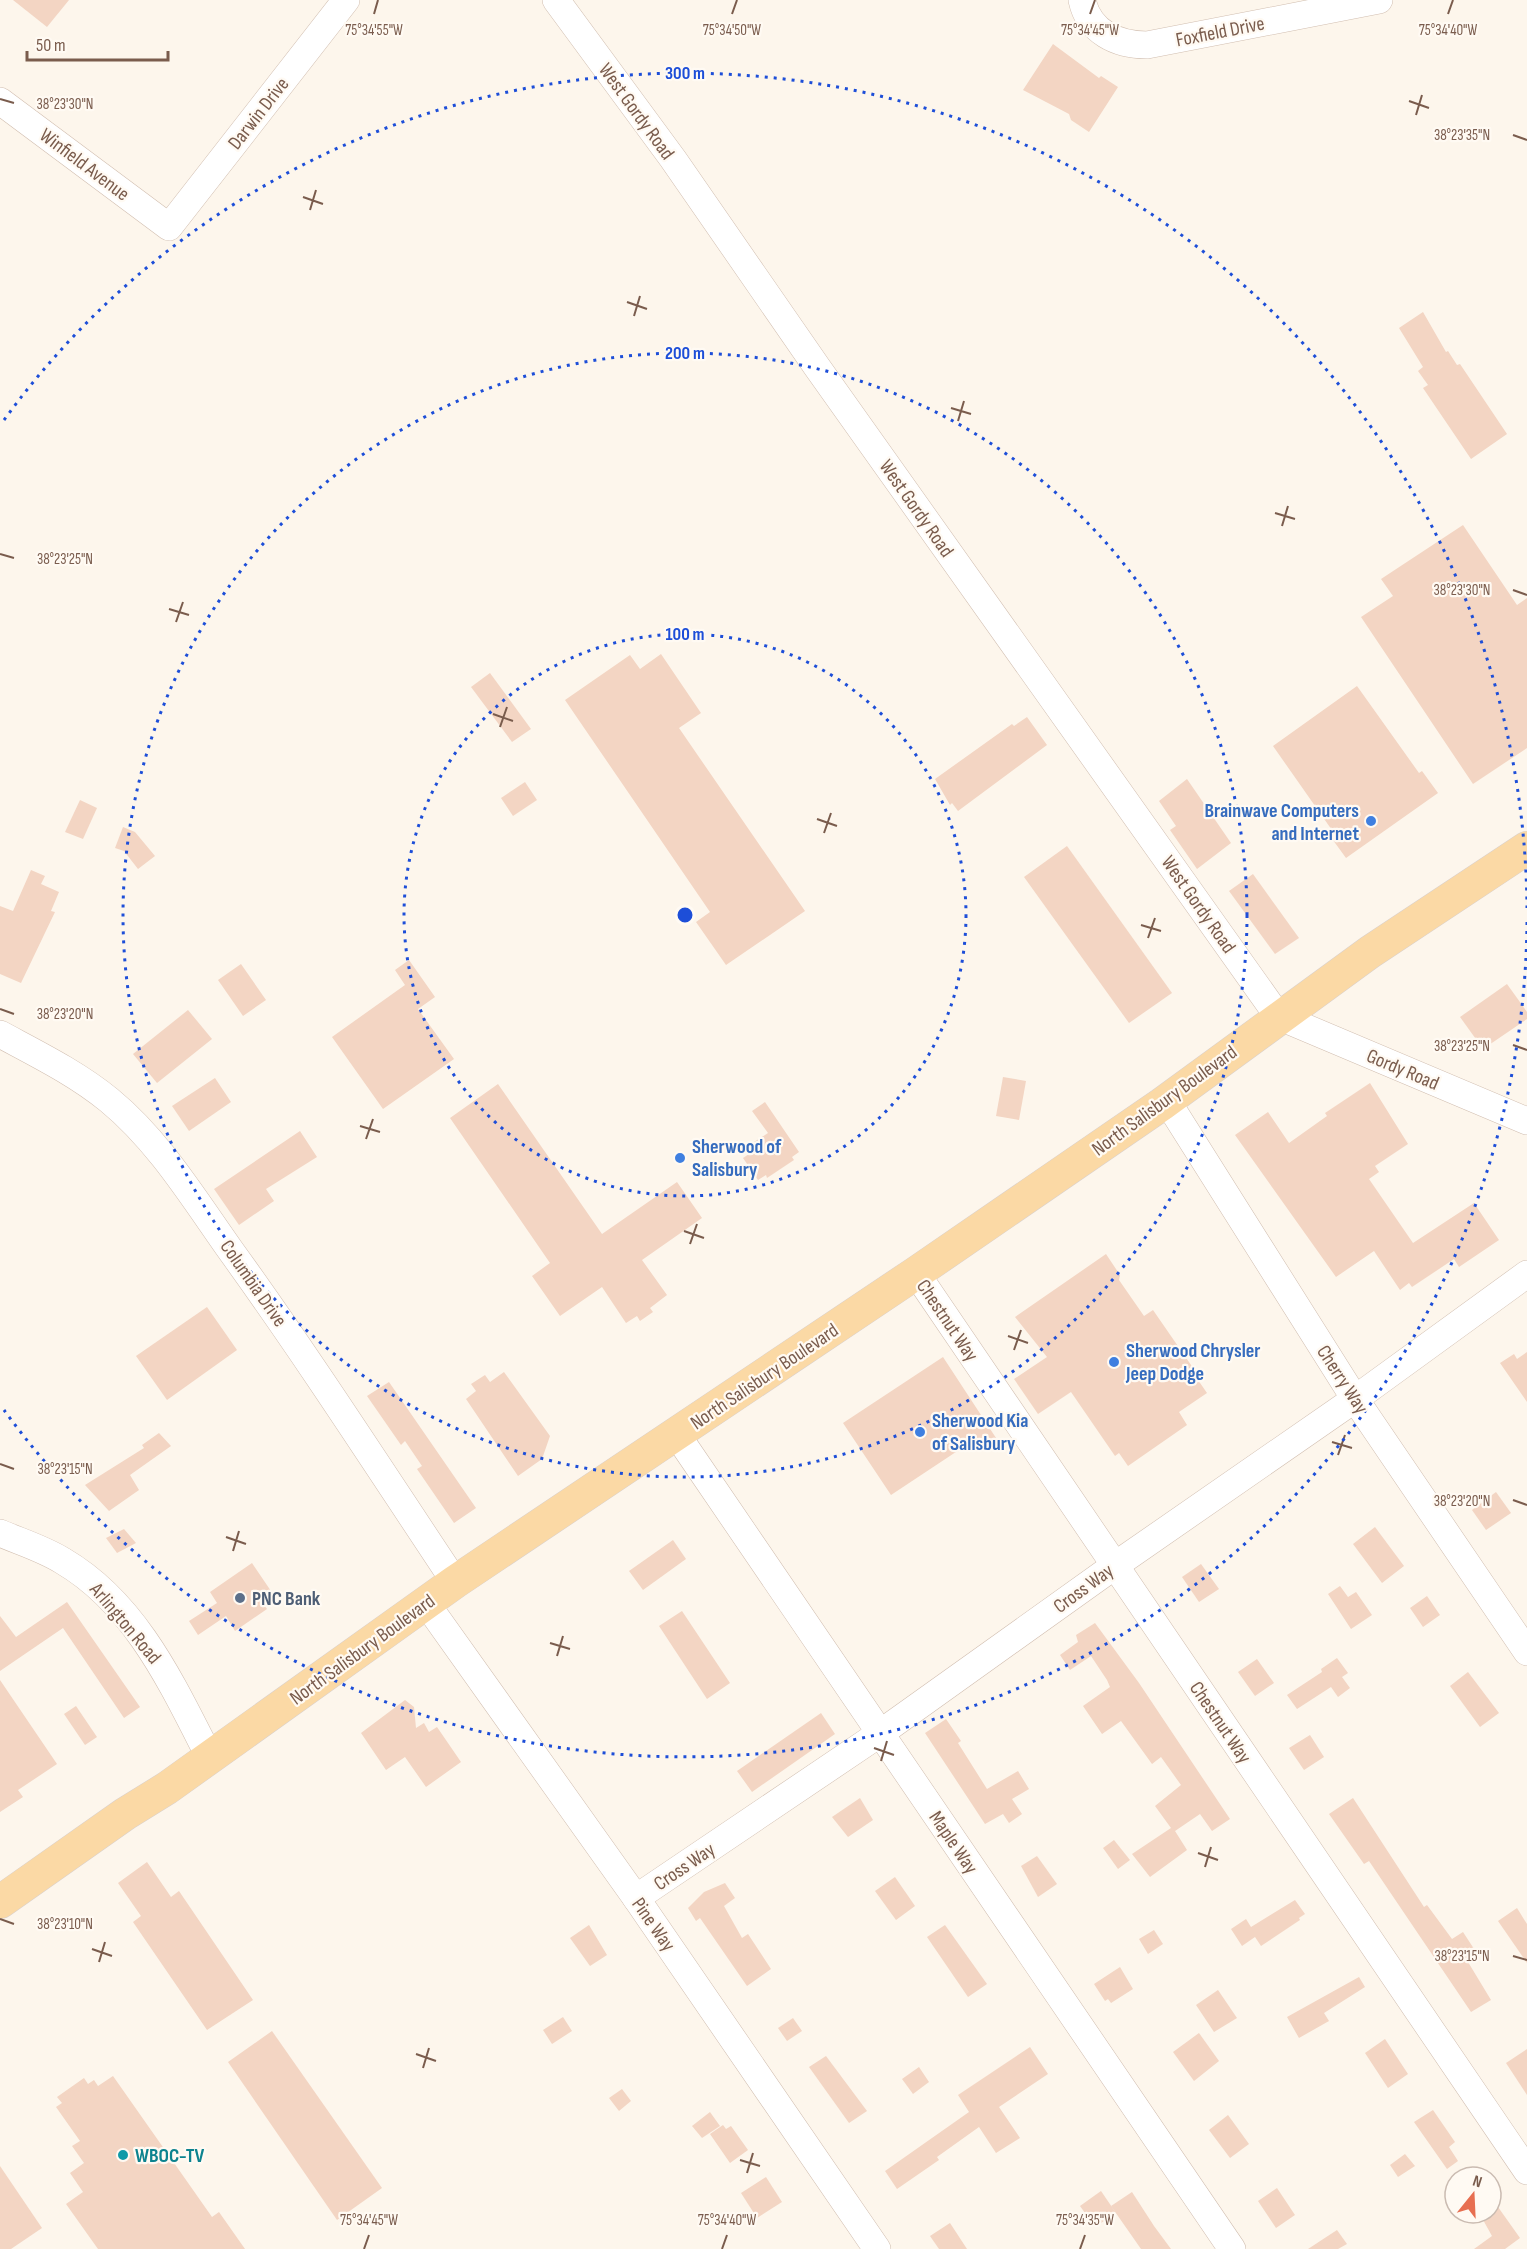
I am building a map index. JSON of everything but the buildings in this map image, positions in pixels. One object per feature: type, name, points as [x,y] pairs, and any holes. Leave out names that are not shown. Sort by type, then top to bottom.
[{"type":"main road","name":"North Salisbury Boulevard","points":[[0,1902],[455,1582],[916,1273],[1167,1101],[1278,1016],[1376,947],[1527,848]]},
{"type":"street","name":"Darwin Drive","points":[[169,226],[346,0]]},
{"type":"street","name":"West Gordy Road","points":[[556,0],[673,159],[817,367],[1278,1016]]},
{"type":"street","name":"Foxfield Drive","points":[[1082,0],[1089,21],[1113,40],[1132,45],[1148,45],[1316,6],[1379,0]]},
{"type":"street","name":"Winfield Avenue","points":[[0,101],[169,226]]},
{"type":"street","name":"Gordy Road","points":[[1278,1016],[1527,1121]]},
{"type":"street","name":"Columbia Drive","points":[[0,1034],[68,1071],[109,1100],[144,1134],[183,1183],[278,1315],[455,1582]]},
{"type":"street","name":"Cherry Way","points":[[1167,1101],[1355,1399],[1527,1652]]},
{"type":"street","name":"Chestnut Way","points":[[916,1273],[1527,2171]]},
{"type":"street","name":"Cross Way","points":[[636,1898],[882,1732],[1355,1399],[1527,1274]]},
{"type":"street","name":"Maple Way","points":[[677,1435],[882,1732],[950,1837],[1232,2249]]},
{"type":"street","name":"Arlington Road","points":[[0,1533],[62,1560],[107,1594],[160,1659],[209,1756]]},
{"type":"street","name":"Pine Way","points":[[426,1603],[636,1898],[877,2249]]},
{"type":"place","name":"Brainwave Computers and Internet","points":[[1371,821]]},
{"type":"place","name":"Sherwood of Salisbury","points":[[680,1158]]},
{"type":"place","name":"Sherwood Chrysler Jeep Dodge","points":[[1114,1362]]},
{"type":"place","name":"Sherwood Kia of Salisbury","points":[[920,1432]]},
{"type":"place","name":"PNC Bank","points":[[240,1598]]},
{"type":"place","name":"WBOC-TV","points":[[123,2155]]}]
